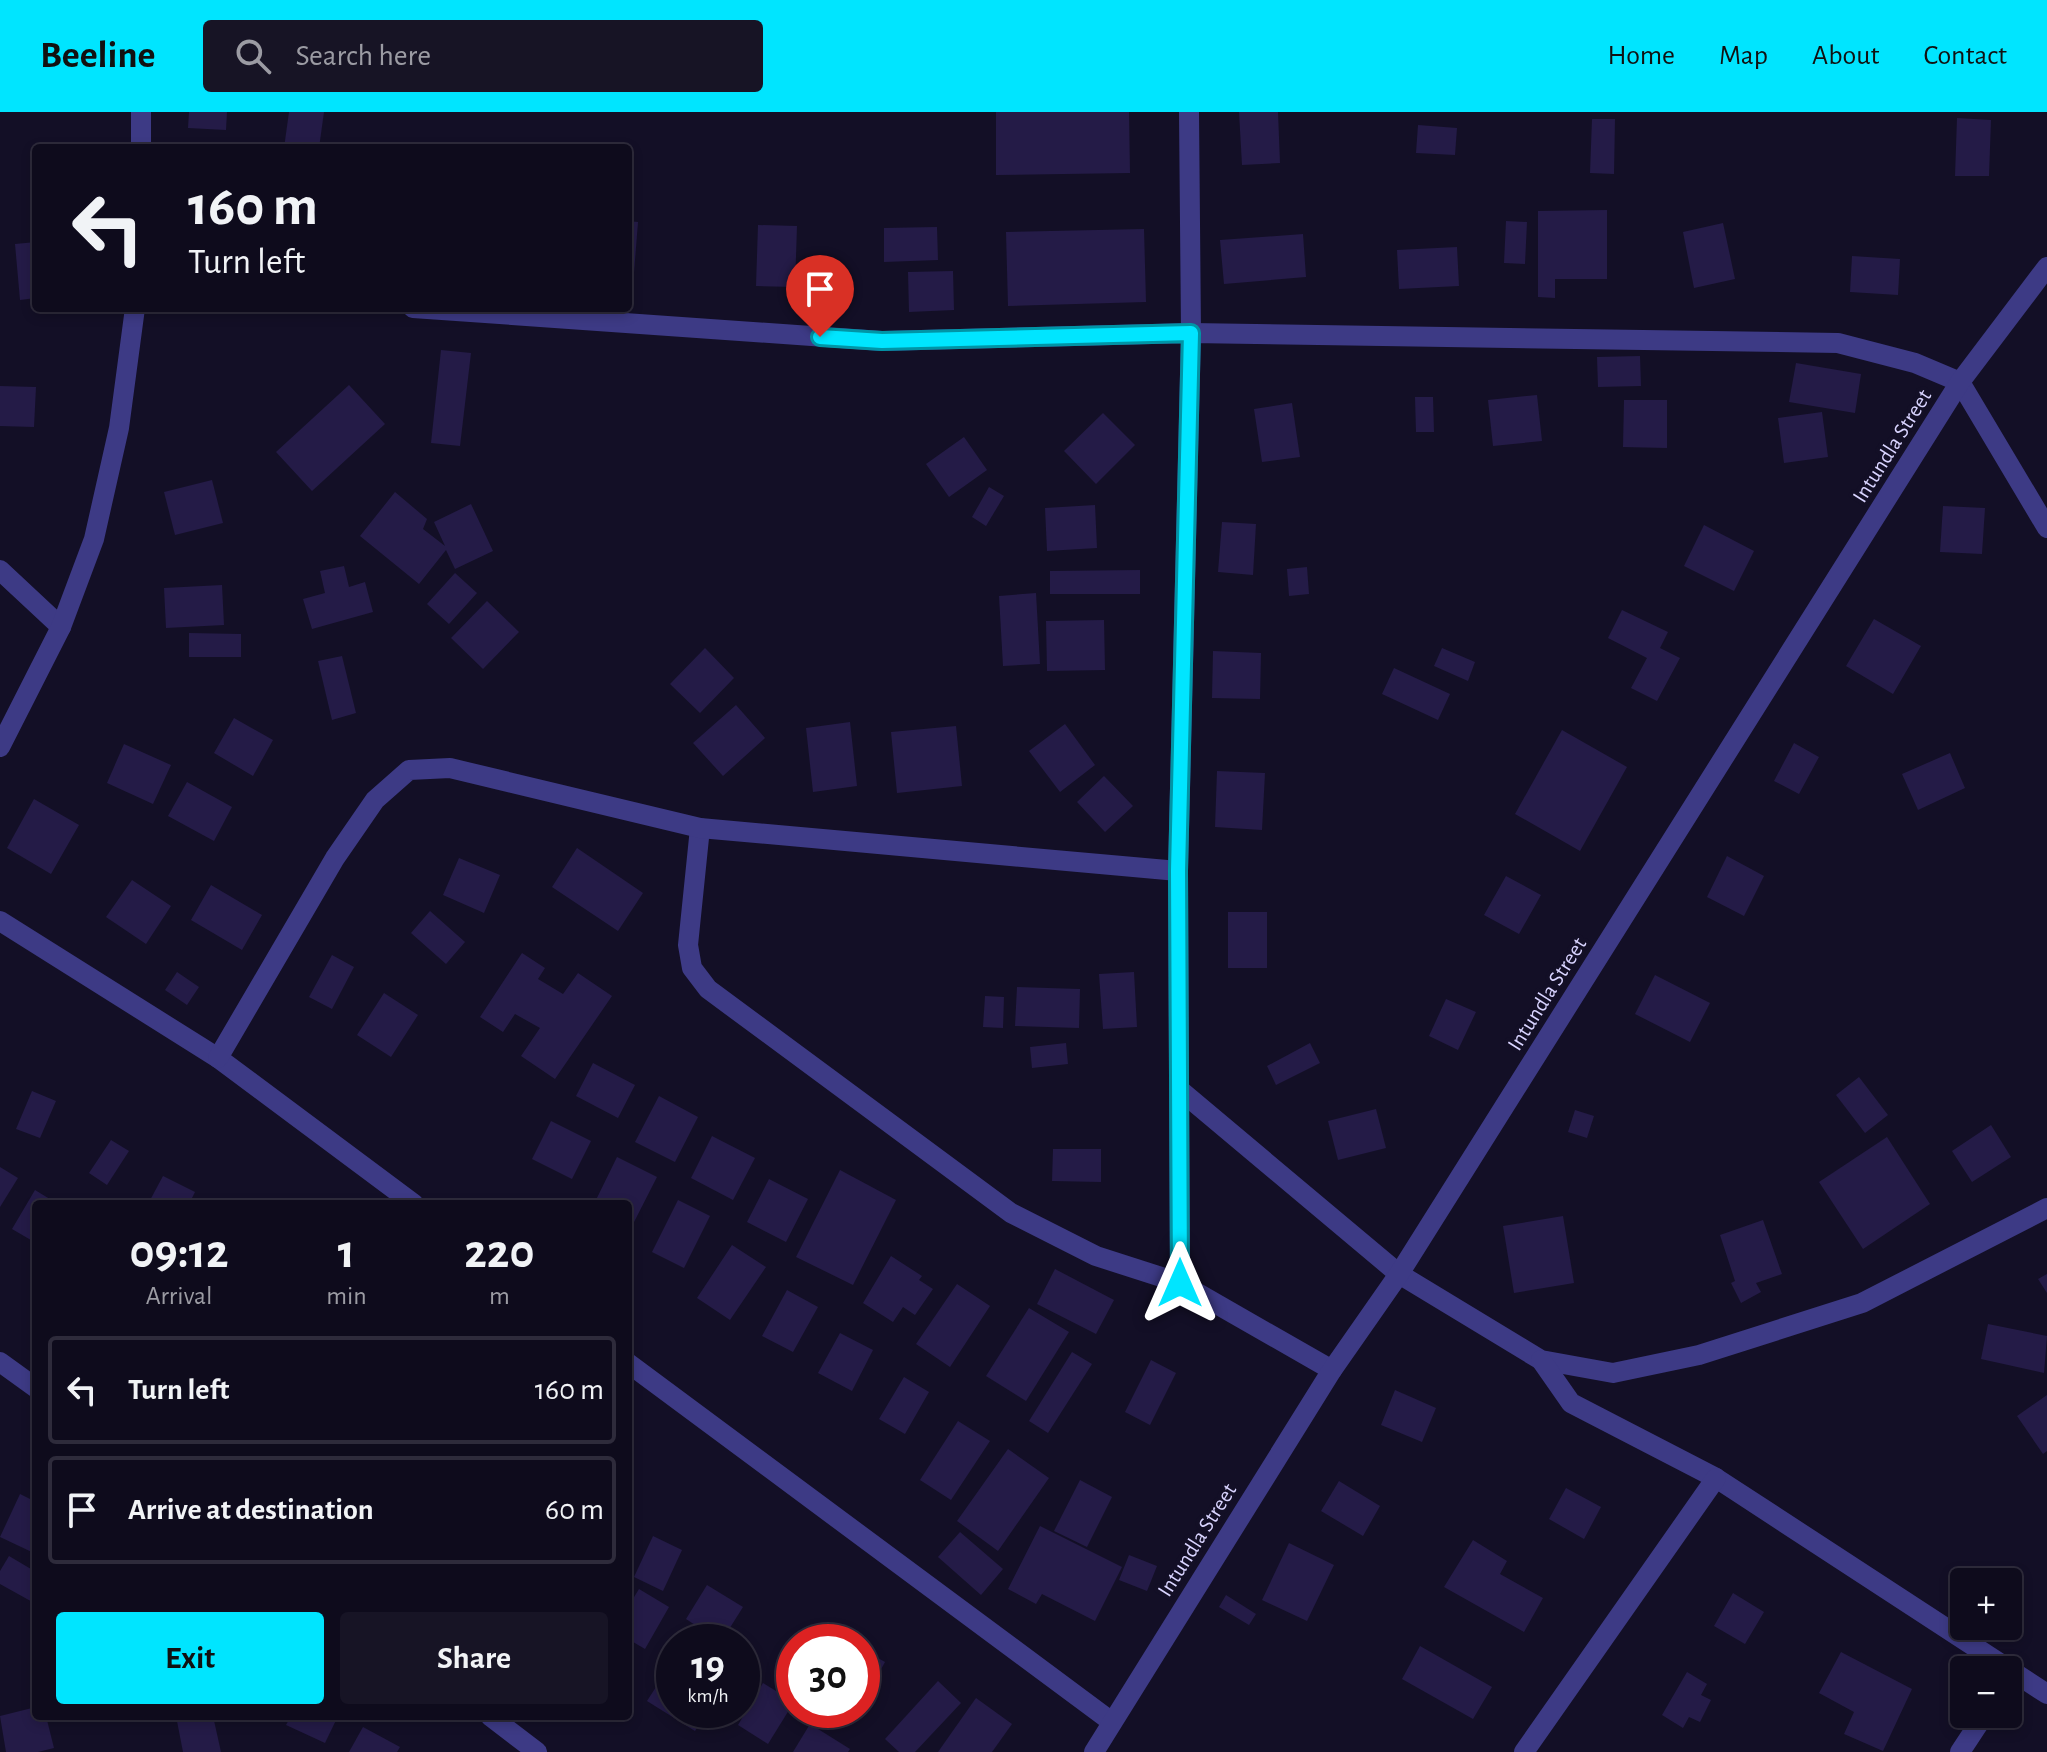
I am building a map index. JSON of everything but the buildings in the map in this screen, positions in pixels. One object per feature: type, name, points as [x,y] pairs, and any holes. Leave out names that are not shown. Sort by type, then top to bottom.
[{"type":"street","points":[[141,112],[141,144]]},
{"type":"street","points":[[1180,1283],[1178,871],[1191,333],[1189,112]]},
{"type":"street","name":"Intundla Street","points":[[1094,1752],[1332,1370],[1399,1274],[1960,382],[2047,267]]},
{"type":"street","points":[[0,747],[61,627],[94,539],[119,428],[134,312]]},
{"type":"street","points":[[470,312],[882,341],[1191,333],[1838,343],[1915,363],[1960,382],[2047,528]]},
{"type":"street","points":[[0,570],[61,627]]},
{"type":"street","points":[[218,1058],[335,858],[375,800],[409,770],[450,768],[700,828],[1178,871]]},
{"type":"street","points":[[700,828],[688,945],[692,968],[708,989],[1011,1213],[1096,1256],[1180,1283],[1332,1370]]},
{"type":"street","points":[[0,921],[218,1058],[409,1200]]},
{"type":"street","points":[[1181,1091],[1399,1274],[1541,1360],[1613,1373],[1699,1355],[1862,1303],[2047,1208]]},
{"type":"street","points":[[1541,1360],[1571,1403],[1716,1478],[1866,1574],[1983,1656]]},
{"type":"street","points":[[0,1362],[32,1385]]},
{"type":"street","points":[[632,1366],[1112,1722]]},
{"type":"street","points":[[1524,1752],[1716,1478]]},
{"type":"street","points":[[2022,1681],[2047,1694]]},
{"type":"street","points":[[495,1720],[537,1752]]},
{"type":"street","points":[[1960,1752],[1976,1728]]},
{"type":"route","points":[[820,337],[882,341],[1191,333],[1178,871],[1180,1283]]}]
